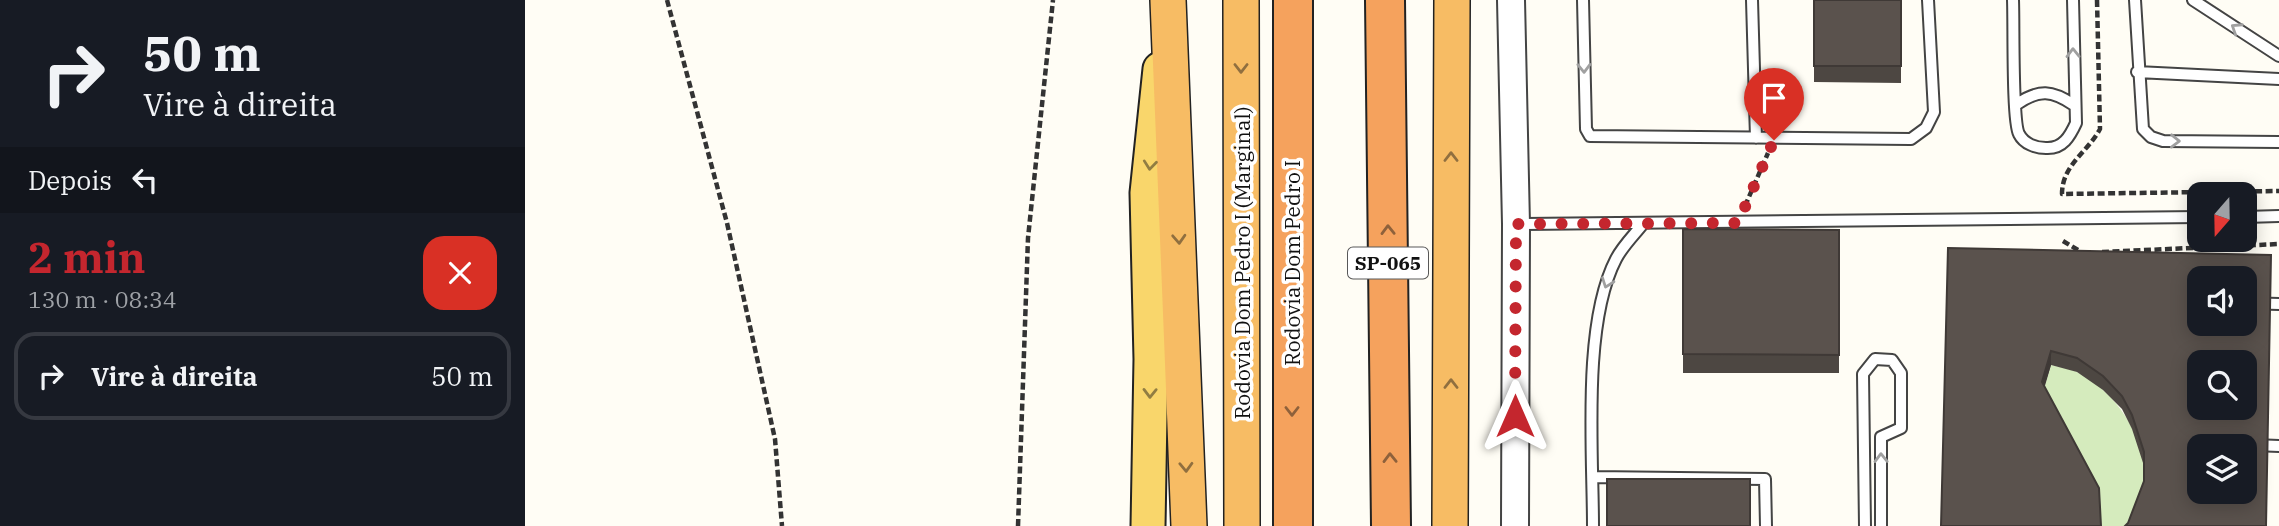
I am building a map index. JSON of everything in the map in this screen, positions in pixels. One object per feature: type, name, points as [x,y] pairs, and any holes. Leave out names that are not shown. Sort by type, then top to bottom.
[{"type":"highway","points":[[1167,0],[1189,526]]},
{"type":"highway","name":"Rodovia Dom Pedro I (Marginal)","points":[[1241,0],[1242,526]]},
{"type":"highway","name":"Rodovia Dom Pedro I","points":[[1293,0],[1293,526]]},
{"type":"highway","name":"SP-065","points":[[1385,0],[1391,526]]},
{"type":"highway","name":"SP-065","points":[[1450,526],[1452,0]]},
{"type":"main road","points":[[1148,526],[1151,359],[1147,193],[1167,0]]},
{"type":"street","points":[[1511,0],[1516,224],[1514,526]]},
{"type":"lane","points":[[1583,0],[1586,129],[1590,136],[1774,140],[1911,139],[1926,128],[1934,111],[1928,0]]},
{"type":"lane","points":[[1752,0],[1756,138]]},
{"type":"lane","points":[[2013,0],[2017,104],[2014,121],[2020,138],[2036,148],[2053,149],[2069,139],[2076,123],[2073,0]]},
{"type":"lane","points":[[2135,0],[2137,72],[2143,129],[2151,137],[2163,141],[2279,142]]},
{"type":"lane","points":[[2193,0],[2279,56]]},
{"type":"lane","points":[[2137,72],[2279,79]]},
{"type":"lane","points":[[2017,104],[2035,92],[2046,92],[2057,93],[2074,105]]},
{"type":"lane","points":[[2257,216],[2279,216]]},
{"type":"lane","points":[[1516,224],[1642,225],[2187,218]]},
{"type":"lane","points":[[1593,526],[1593,345],[1616,259],[1642,225]]},
{"type":"lane","points":[[2257,303],[2279,304]]},
{"type":"lane","points":[[1865,526],[1863,374],[1875,359],[1892,360],[1901,373],[1901,428],[1881,437],[1881,526]]},
{"type":"lane","points":[[2257,445],[2279,446]]},
{"type":"lane","points":[[1593,477],[1765,479],[1766,526]]},
{"type":"path","points":[[667,0],[727,223],[775,439],[782,526]]},
{"type":"path","points":[[1018,526],[1028,238],[1053,0]]},
{"type":"path","points":[[1738,223],[1774,140]]},
{"type":"path","points":[[2062,194],[2279,191]]},
{"type":"path","points":[[2063,241],[2080,253],[2279,244]]},
{"type":"green space","points":[[2051,365],[2074,371],[2093,381],[2107,393],[2130,423],[2143,458],[2145,477],[2144,495],[2134,526],[2100,526],[2042,396]]},
{"type":"building","points":[[1814,0],[1901,0],[1901,66],[1814,66]]},
{"type":"building","points":[[1683,229],[1839,230],[1839,355],[1683,354]]},
{"type":"building","points":[[1948,248],[2271,255],[2266,526],[2125,526],[2144,481],[2144,452],[2132,415],[2122,396],[2103,376],[2077,358],[2051,351],[2042,382],[2099,488],[2101,526],[1941,526]]},
{"type":"building","points":[[1607,479],[1750,479],[1750,526],[1607,526]]},
{"type":"route","points":[[1515,416],[1516,224],[1738,223],[1774,140]]}]
